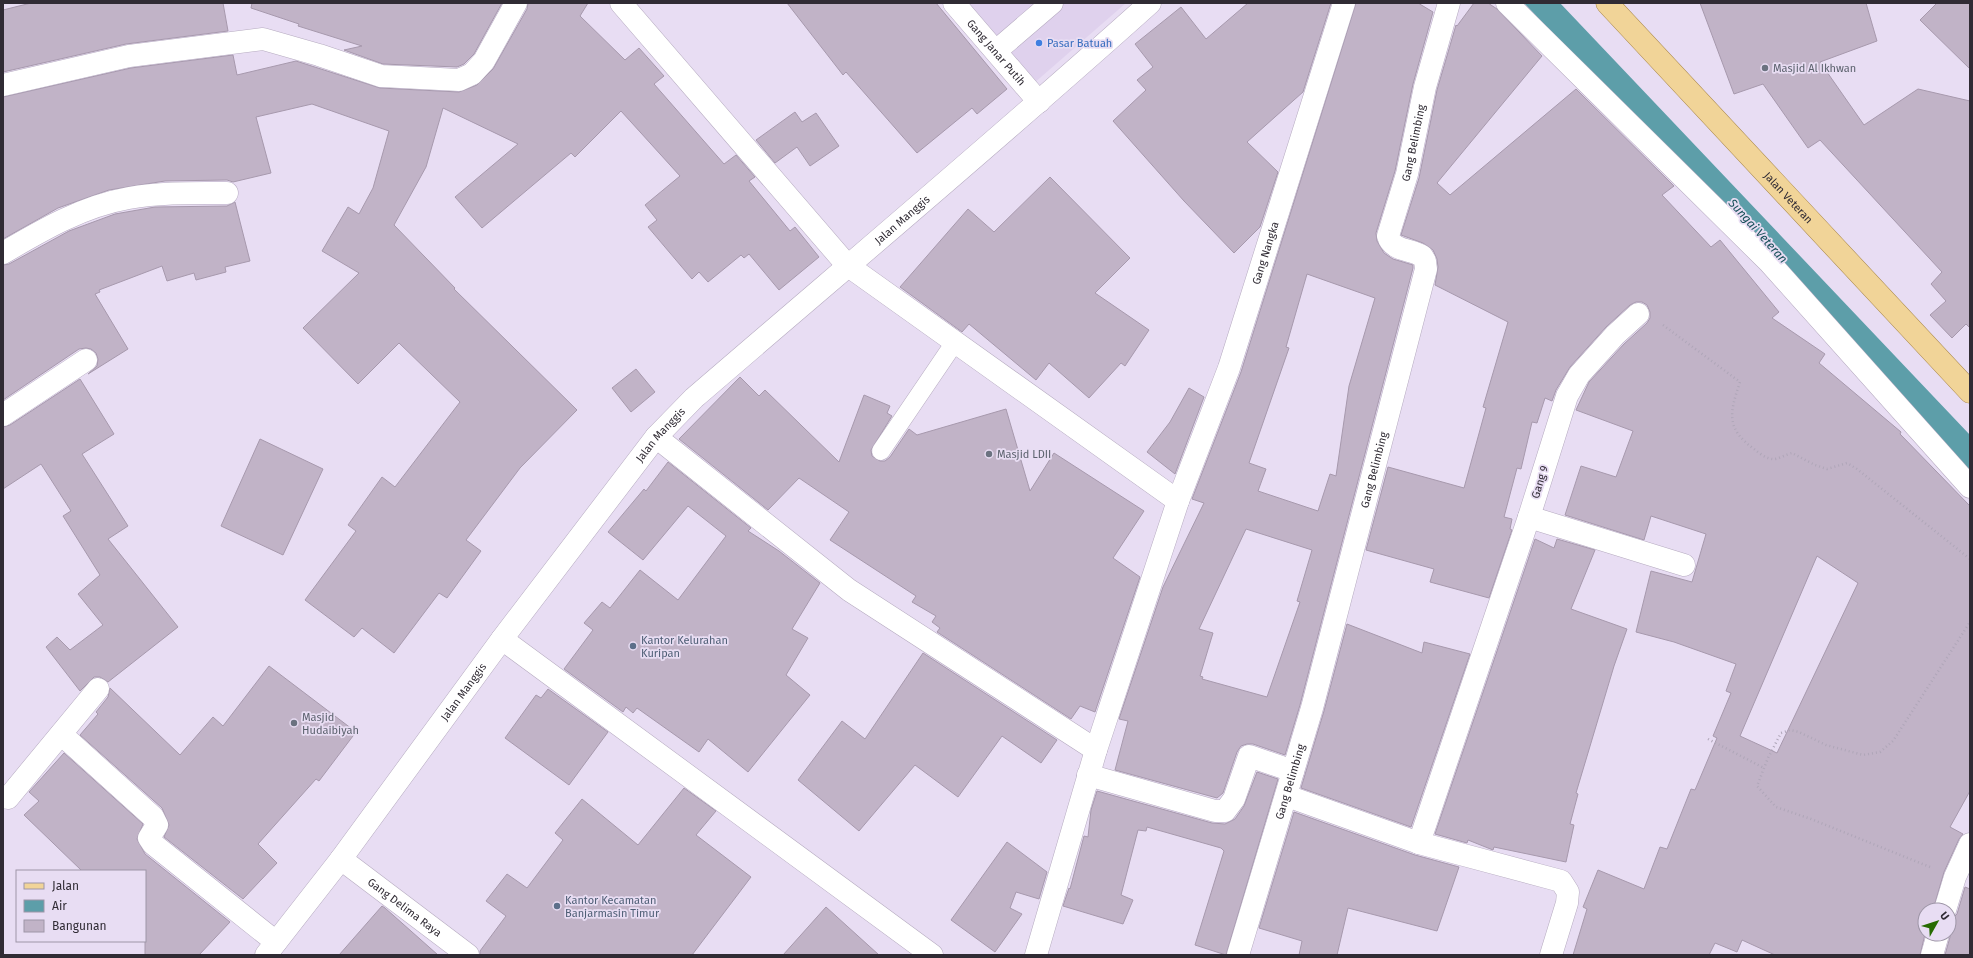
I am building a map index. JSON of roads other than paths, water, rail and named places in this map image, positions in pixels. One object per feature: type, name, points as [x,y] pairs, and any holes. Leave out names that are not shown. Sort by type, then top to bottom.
[{"type":"main road","name":"Jalan Veteran","points":[[1607,3],[1970,392]]},
{"type":"street","points":[[3,84],[129,56],[263,39],[319,55],[381,76],[459,80],[472,74],[484,61],[516,3]]},
{"type":"street","points":[[621,3],[847,266],[1178,501]]},
{"type":"street","name":"Gang Janar Putih","points":[[954,3],[1039,102]]},
{"type":"street","points":[[996,51],[1052,3]]},
{"type":"street","name":"Jalan Manggis","points":[[271,949],[341,859],[502,639],[656,436],[694,398],[1039,102],[1150,3]]},
{"type":"street","name":"Gang Nangka","points":[[1036,955],[1096,750],[1178,501],[1229,368],[1344,3]]},
{"type":"street","name":"Gang Belimbing","points":[[1238,955],[1287,796],[1312,708],[1426,269],[1422,256],[1394,246],[1389,242],[1388,236],[1407,174],[1424,87],[1449,3]]},
{"type":"street","points":[[1507,3],[1768,262],[1970,487]]},
{"type":"street","points":[[3,253],[48,227],[74,215],[128,198],[176,192],[227,193]]},
{"type":"street","name":"Gang 9","points":[[1419,844],[1529,517],[1567,396],[1579,375],[1615,335],[1638,314]]},
{"type":"street","points":[[3,415],[86,360]]},
{"type":"street","points":[[656,436],[849,590],[1096,750]]},
{"type":"street","points":[[1529,517],[1684,565]]},
{"type":"street","points":[[502,639],[932,955]]},
{"type":"street","points":[[4,803],[98,689]]},
{"type":"street","points":[[61,734],[153,818],[156,825],[149,838],[153,844],[271,949]]},
{"type":"street","points":[[1088,776],[1215,811],[1225,811],[1234,799],[1249,756],[1293,771]]},
{"type":"street","points":[[1287,796],[1419,844],[1561,881],[1568,892],[1551,955]]},
{"type":"street","points":[[1947,902],[1955,877],[1970,844]]},
{"type":"street","name":"Gang Delima Raya","points":[[341,859],[468,955]]},
{"type":"street","points":[[1932,955],[1936,942]]},
{"type":"lane","points":[[882,451],[955,342]]},
{"type":"water","name":"Sungai Veteran","points":[[1524,3],[1560,3],[1970,435],[1970,487],[1755,246]]},
{"type":"place","name":"Pasar Batuah","points":[[1039,43]]},
{"type":"place","name":"Masjid Al Ikhwan","points":[[1765,68]]},
{"type":"place","name":"Masjid LDII","points":[[989,454]]},
{"type":"place","name":"Kantor Kelurahan Kuripan","points":[[633,646]]},
{"type":"place","name":"Masjid Hudaibiyah","points":[[294,723]]},
{"type":"place","name":"Kantor Kecamatan Banjarmasin Timur","points":[[557,906]]}]
